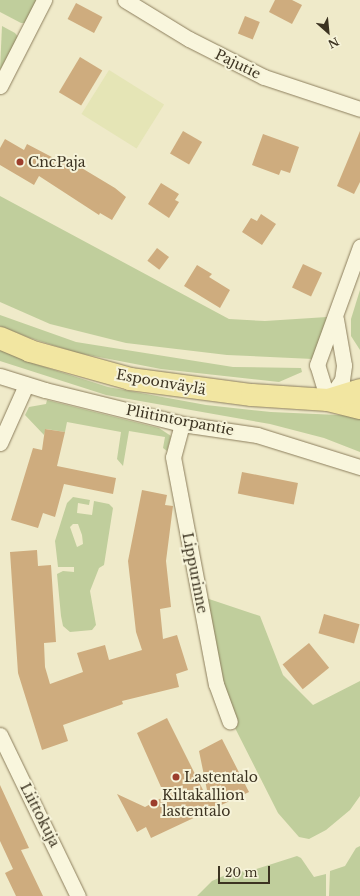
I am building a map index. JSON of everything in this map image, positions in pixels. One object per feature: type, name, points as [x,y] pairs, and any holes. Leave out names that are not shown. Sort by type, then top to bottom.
[{"type":"main road","name":"Espoonväylä","points":[[0,338],[30,351],[130,379],[252,396],[328,400],[360,408]]},
{"type":"main road","name":"Espoonväylä","points":[[328,400],[360,390]]},
{"type":"street","points":[[0,86],[44,0]]},
{"type":"street","name":"Pajutie","points":[[125,0],[189,39],[264,77],[360,109]]},
{"type":"street","points":[[328,400],[318,376],[317,364],[336,319],[347,278],[360,247]]},
{"type":"street","points":[[328,400],[342,380],[344,365],[336,319]]},
{"type":"street","name":"Pliitintorpantie","points":[[0,376],[26,385],[182,424],[258,435],[360,467]]},
{"type":"street","points":[[0,443],[26,385]]},
{"type":"street","name":"Lippurinne","points":[[182,424],[173,457],[216,684],[230,722]]},
{"type":"street","name":"Liittokuja","points":[[0,735],[78,896]]},
{"type":"green space","points":[[0,0],[41,0],[25,23],[21,23],[0,12]]},
{"type":"green space","points":[[2,26],[15,33],[18,37],[0,70]]},
{"type":"green space","points":[[109,70],[164,104],[137,149],[81,114]]},
{"type":"green space","points":[[0,196],[229,319],[265,321],[327,317],[313,359],[227,355],[126,343],[50,324],[0,302]]},
{"type":"green space","points":[[360,290],[360,350],[351,336],[351,319]]},
{"type":"green space","points":[[0,315],[76,342],[233,367],[301,368],[302,372],[279,382],[161,369],[78,353],[30,338],[0,326]]},
{"type":"green space","points":[[0,350],[29,362],[108,387],[206,405],[271,412],[360,416],[360,452],[324,438],[270,424],[106,395],[0,361]]},
{"type":"green space","points":[[47,400],[159,428],[171,436],[167,451],[163,448],[165,437],[129,431],[123,466],[117,459],[121,432],[67,422],[65,432],[46,429],[44,435],[25,415],[29,407],[46,404]]},
{"type":"green space","points":[[73,497],[90,500],[89,505],[78,503],[77,513],[92,515],[94,501],[109,504],[113,508],[104,565],[99,568],[90,591],[96,625],[92,630],[70,632],[63,626],[61,616],[57,574],[63,571],[74,572],[74,567],[58,567],[55,541],[67,503]],"holes":[[[73,524],[78,524],[82,535],[83,544],[77,547],[70,527]]]},
{"type":"green space","points":[[203,597],[260,616],[283,675],[313,705],[360,681],[360,796],[350,810],[326,830],[309,839],[299,837],[278,813],[232,722]]},
{"type":"green space","points":[[360,846],[360,896],[329,896],[330,871],[345,866],[356,848]]},
{"type":"green space","points":[[297,856],[301,858],[314,877],[326,874],[326,896],[197,896],[212,881],[230,873],[253,870]]},
{"type":"building","points":[[275,0],[292,0],[302,5],[292,24],[269,12]]},
{"type":"building","points":[[76,3],[102,17],[94,33],[68,19]]},
{"type":"building","points":[[245,16],[260,22],[253,40],[238,34]]},
{"type":"building","points":[[80,57],[102,70],[81,106],[59,92]]},
{"type":"building","points":[[183,131],[202,142],[189,165],[170,154]]},
{"type":"building","points":[[360,131],[360,182],[354,194],[337,186]]},
{"type":"building","points":[[263,134],[299,147],[290,173],[281,170],[279,175],[252,165]]},
{"type":"building","points":[[5,139],[24,150],[27,144],[67,165],[70,161],[115,188],[126,197],[112,220],[100,213],[99,215],[39,176],[34,185],[0,165],[0,148]]},
{"type":"building","points":[[161,183],[179,194],[175,200],[179,202],[169,218],[148,204]]},
{"type":"building","points":[[261,214],[276,224],[262,245],[242,232],[251,218],[257,221]]},
{"type":"building","points":[[157,248],[169,257],[159,270],[147,261]]},
{"type":"building","points":[[303,264],[322,273],[311,296],[292,288]]},
{"type":"building","points":[[197,265],[212,274],[209,277],[230,290],[220,308],[184,286]]},
{"type":"building","points":[[45,429],[65,432],[57,466],[116,478],[113,494],[64,484],[55,517],[43,513],[38,528],[11,520],[33,448],[42,450]]},
{"type":"building","points":[[242,472],[298,483],[294,504],[238,494]]},
{"type":"building","points":[[142,490],[167,495],[165,505],[173,506],[166,561],[171,607],[160,609],[163,639],[177,635],[188,670],[176,674],[179,687],[122,701],[123,704],[63,725],[68,741],[42,750],[18,673],[10,552],[37,550],[38,566],[51,565],[56,642],[44,643],[45,667],[50,684],[83,672],[77,653],[105,645],[109,660],[142,650],[136,632],[128,561]]},
{"type":"building","points":[[324,614],[360,624],[354,643],[318,633]]},
{"type":"building","points":[[309,643],[329,668],[303,689],[283,664]]},
{"type":"building","name":"Lastentalo","points":[[167,718],[206,796],[208,795],[199,751],[222,739],[249,792],[151,838],[146,827],[137,832],[117,794],[145,807],[165,796],[137,733]]},
{"type":"building","points":[[0,785],[29,848],[21,850],[43,896],[16,896],[5,873],[13,869],[0,841]]},
{"type":"place","name":"CncPaja","points":[[20,162]]},
{"type":"place","name":"Lastentalo","points":[[176,777]]},
{"type":"place","name":"Kiltakallion lastentalo","points":[[154,803]]}]
